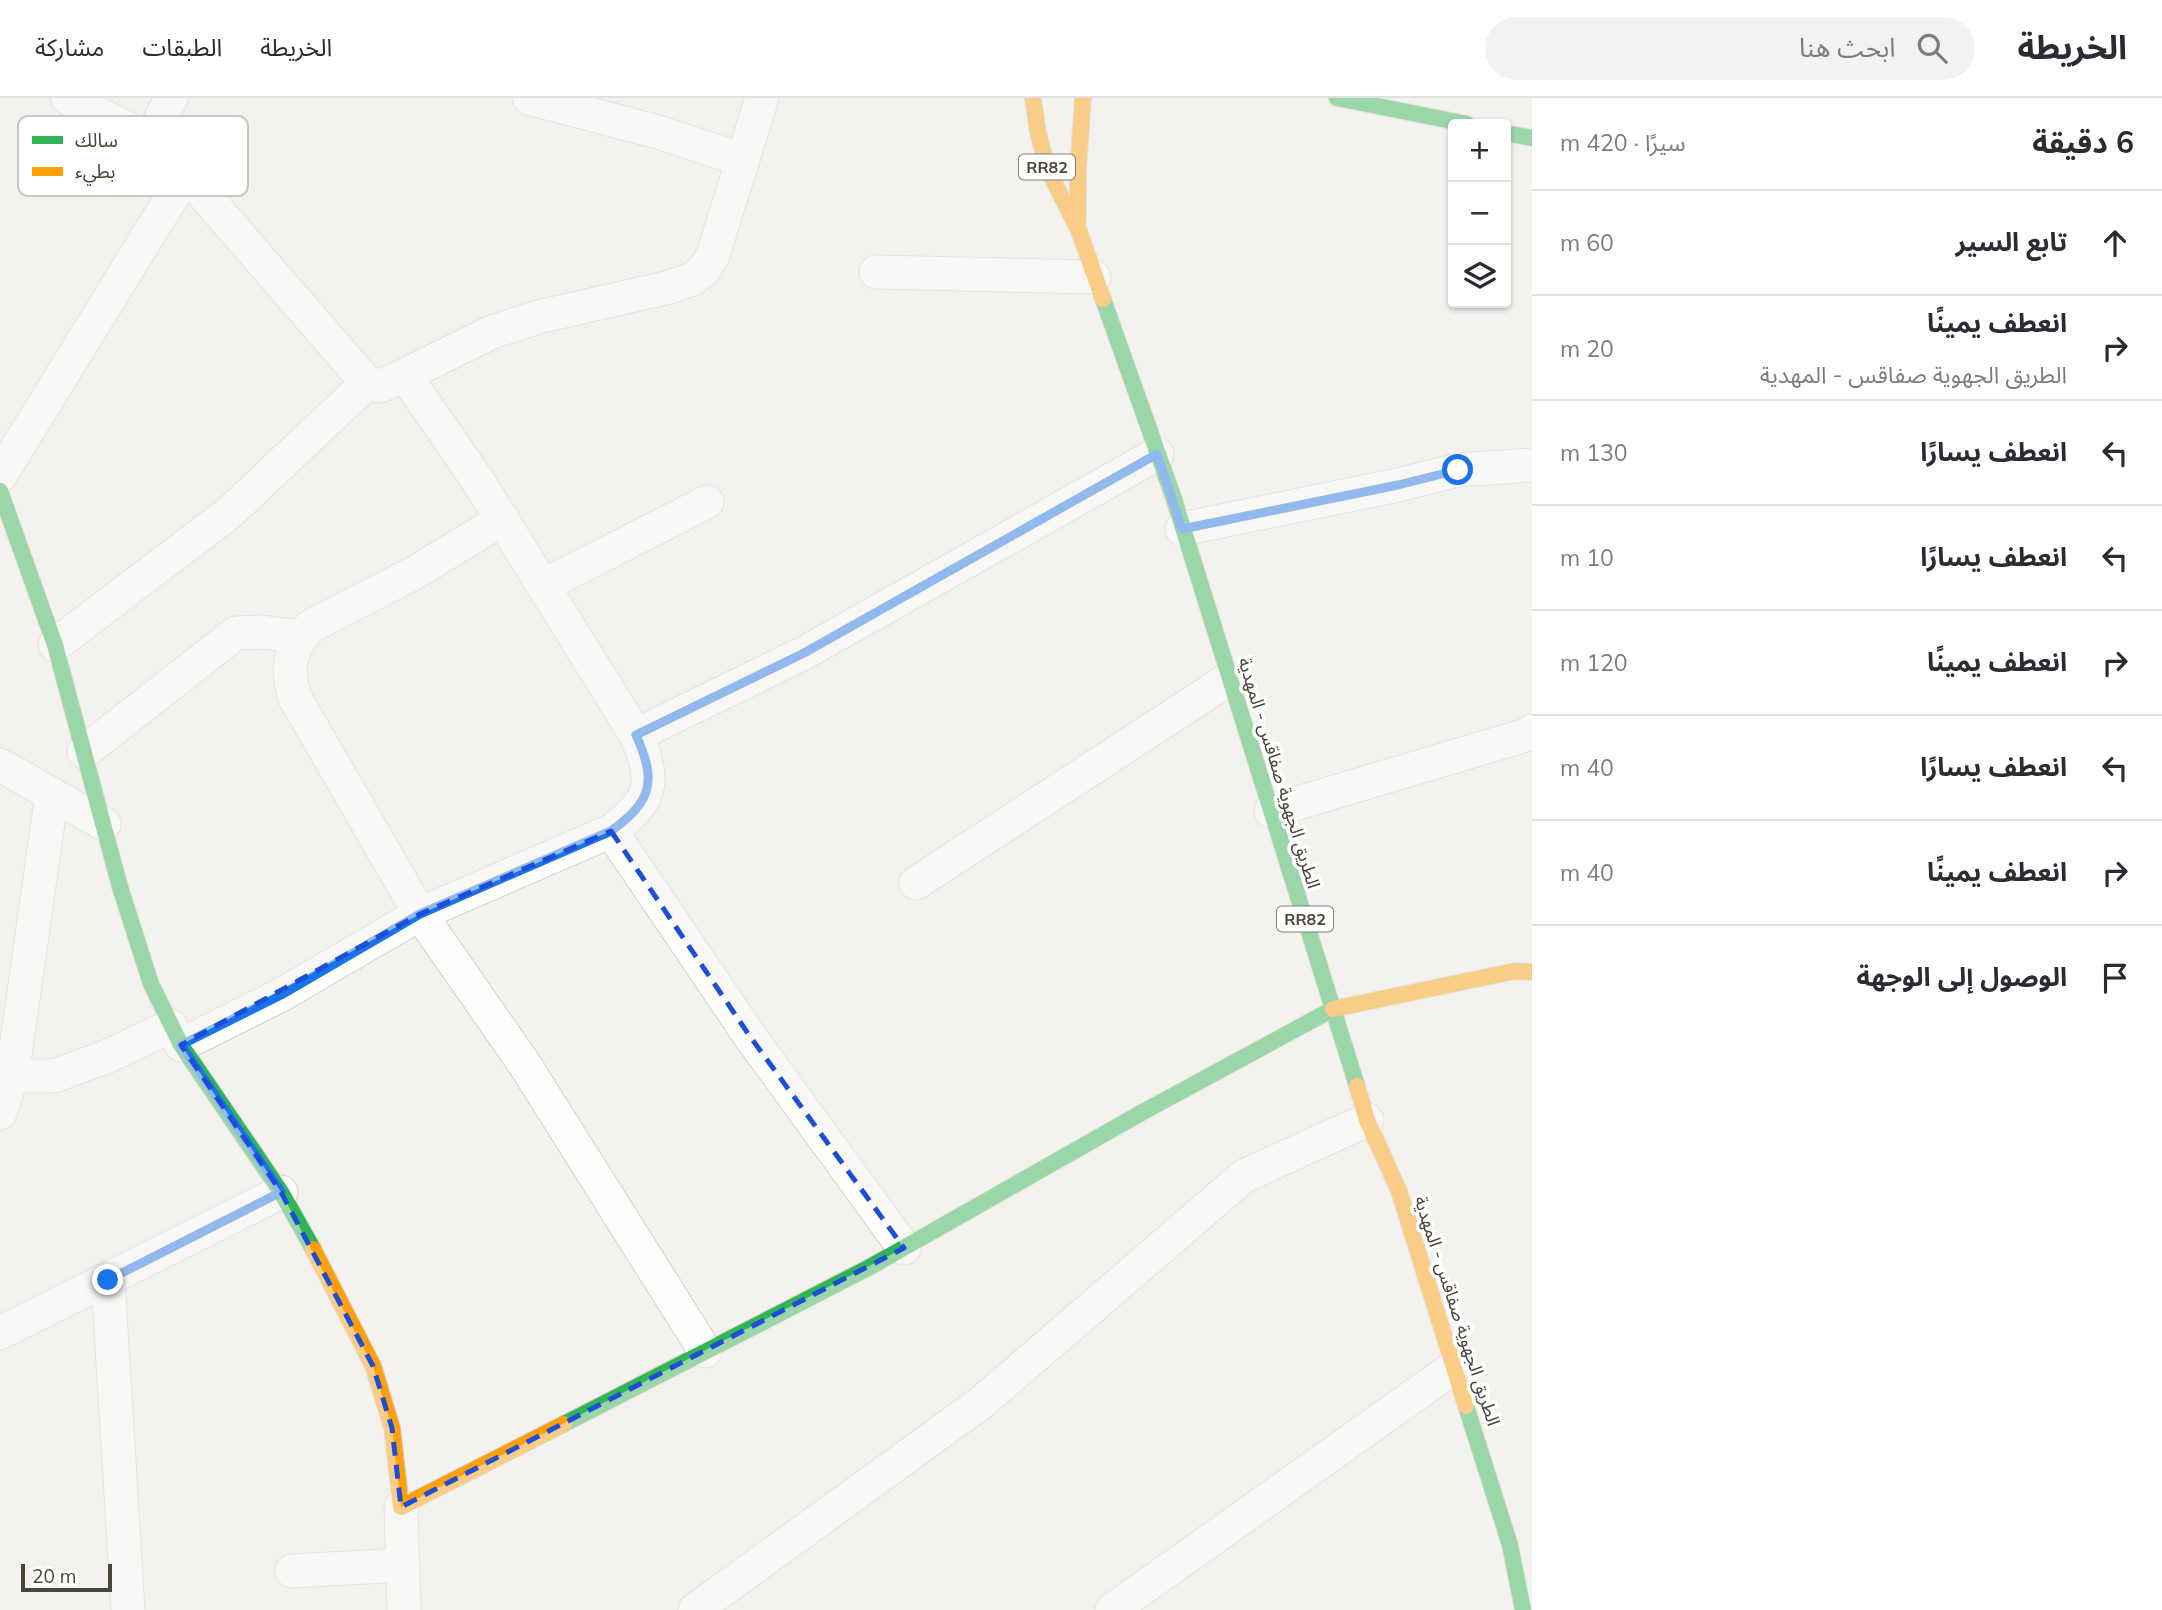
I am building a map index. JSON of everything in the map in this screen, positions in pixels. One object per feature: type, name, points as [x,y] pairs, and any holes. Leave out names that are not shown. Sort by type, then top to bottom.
[{"type":"street","points":[[70,98],[104,116]]},
{"type":"street","points":[[162,116],[171,98]]},
{"type":"street","points":[[529,98],[657,132],[743,160]]},
{"type":"street","points":[[206,196],[367,383],[380,386],[492,332],[538,317],[670,287],[692,279],[704,270],[713,255],[762,98]]},
{"type":"street","name":"الطريق الجهوية صفاقس - المهدية","points":[[1033,98],[1038,133],[1048,170],[1079,230],[1157,454],[1367,1120],[1399,1191],[1506,1532],[1522,1610]]},
{"type":"street","name":"الطريق الجهوية صفاقس - المهدية","points":[[1079,230],[1078,171],[1083,98]]},
{"type":"street","points":[[1337,98],[1448,120]]},
{"type":"street","points":[[1511,134],[1532,138]]},
{"type":"street","points":[[0,476],[173,196]]},
{"type":"street","points":[[876,272],[1094,277]]},
{"type":"street","points":[[12,1076],[54,1076],[108,1056],[176,1036],[281,995],[420,914],[611,831],[633,814],[646,797],[649,773],[636,735],[503,519],[405,375]]},
{"type":"street","points":[[55,645],[229,513],[367,383]]},
{"type":"street","points":[[636,735],[804,653],[1157,454]]},
{"type":"street","points":[[1182,529],[1530,457]]},
{"type":"street","points":[[0,491],[55,645],[150,984],[176,1036],[281,1192],[331,1280],[373,1366],[392,1428],[401,1507],[404,1610]]},
{"type":"street","points":[[544,585],[708,502]]},
{"type":"street","points":[[503,519],[414,573],[311,626],[300,638],[291,658],[290,680],[295,698],[420,914],[525,1065],[705,1350]]},
{"type":"street","points":[[85,752],[236,633],[262,632],[300,638]]},
{"type":"street","points":[[916,883],[1229,679]]},
{"type":"street","points":[[1271,811],[1532,731]]},
{"type":"street","points":[[0,765],[104,824]]},
{"type":"street","points":[[0,1113],[12,1076],[52,794]]},
{"type":"street","points":[[611,831],[749,1035],[904,1248]]},
{"type":"street","points":[[401,1507],[904,1248],[1141,1112],[1333,1009],[1515,971],[1532,972]]},
{"type":"street","points":[[695,1610],[982,1402],[1244,1175],[1367,1120]]},
{"type":"street","points":[[0,1333],[281,1192]]},
{"type":"street","points":[[108,1280],[128,1610]]},
{"type":"street","points":[[1112,1610],[1152,1600],[1453,1368]]},
{"type":"street","points":[[292,1571],[403,1565]]},
{"type":"highlighted area","points":[[611,831],[749,1035],[904,1248],[401,1507],[392,1428],[373,1366],[281,1192],[181,1045],[420,914]]},
{"type":"traffic: fast","points":[[1337,98],[1448,120]]},
{"type":"traffic: fast","points":[[1511,134],[1532,138]]},
{"type":"traffic: fast","points":[[1103,299],[1174,499],[1357,1086]]},
{"type":"traffic: fast","points":[[0,491],[55,645],[120,887],[151,984],[181,1045],[281,1192],[313,1249]]},
{"type":"traffic: fast","points":[[564,1424],[870,1267],[1141,1113],[1333,1009]]},
{"type":"traffic: fast","points":[[1466,1406],[1510,1545],[1523,1610]]},
{"type":"traffic: slow","points":[[1033,98],[1038,133],[1048,170],[1079,231],[1103,299]]},
{"type":"traffic: slow","points":[[1078,221],[1083,98]]},
{"type":"traffic: slow","points":[[1333,1009],[1515,971],[1532,972]]},
{"type":"traffic: slow","points":[[1357,1086],[1367,1120],[1399,1191],[1466,1406]]},
{"type":"traffic: slow","points":[[313,1249],[373,1366],[392,1428],[401,1507],[564,1424]]},
{"type":"route","points":[[108,1280],[281,1192],[181,1045],[281,995],[420,914],[611,831],[633,814],[646,797],[649,773],[636,735],[804,653],[1157,454],[1182,529],[1398,485],[1458,470]]}]
